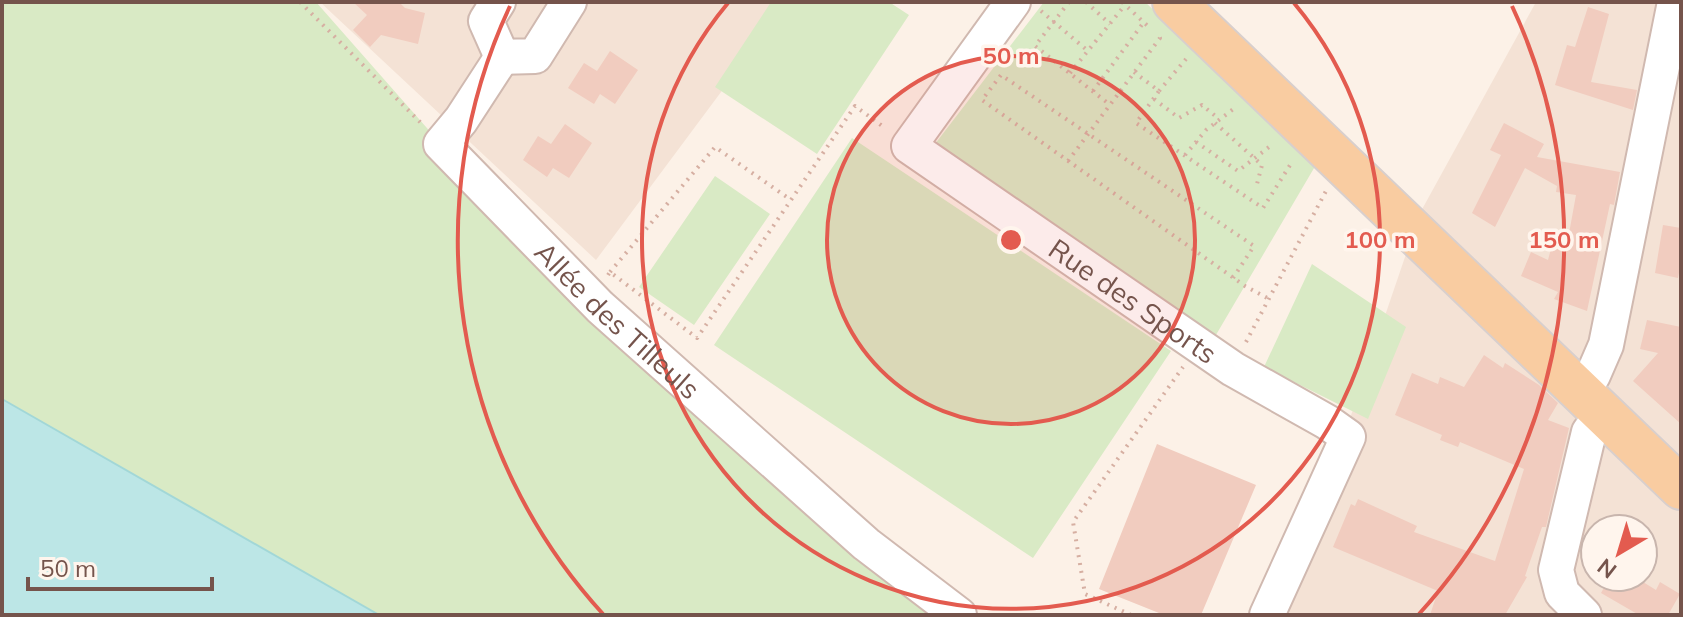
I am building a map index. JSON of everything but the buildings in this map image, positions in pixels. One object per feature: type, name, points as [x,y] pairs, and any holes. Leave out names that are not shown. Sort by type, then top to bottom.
[{"type":"main road","points":[[1159,12],[1341,161],[1681,488]]},
{"type":"street","points":[[498,2],[486,21],[502,57]]},
{"type":"street","points":[[502,57],[535,56],[569,2]]},
{"type":"street","points":[[1578,614],[1562,593],[1556,570],[1589,432],[1593,375],[1606,345],[1668,114],[1675,2]]},
{"type":"street","points":[[909,146],[1026,5]]},
{"type":"street","points":[[441,144],[461,120],[502,57]]},
{"type":"street","name":"Allée des Tilleuls","points":[[441,144],[600,284],[866,544],[959,615]]},
{"type":"street","name":"Rue des Sports","points":[[909,146],[1233,369],[1348,437],[1267,615]]},
{"type":"path","points":[[300,2],[441,144]]},
{"type":"path","points":[[1069,2],[1035,46],[1110,104]]},
{"type":"path","points":[[1086,2],[1110,24]]},
{"type":"path","points":[[1070,73],[1123,4],[1159,12]]},
{"type":"path","points":[[1026,5],[1053,22],[1088,51]]},
{"type":"path","points":[[1068,161],[1160,38],[1159,12]]},
{"type":"path","points":[[1093,91],[1159,12]]},
{"type":"path","points":[[1196,68],[1186,58],[1136,123],[1263,208],[1293,163],[1264,135]]},
{"type":"path","points":[[1134,72],[1159,91]]},
{"type":"path","points":[[1233,278],[1254,246],[1001,75],[982,100],[1233,278],[1269,299]]},
{"type":"path","points":[[1226,97],[1245,116]]},
{"type":"path","points":[[1154,98],[1179,118],[1202,105],[1262,165],[1257,184]]},
{"type":"path","points":[[791,200],[715,147],[600,284],[697,338],[791,200],[855,106],[909,146]]},
{"type":"path","points":[[1185,155],[1217,121],[1236,107]]},
{"type":"path","points":[[1196,142],[1238,171],[1273,144]]},
{"type":"path","points":[[1233,369],[1341,161]]},
{"type":"path","points":[[1131,615],[1085,594],[1073,522],[1199,346]]},
{"type":"shaded area","points":[[320,2],[788,2],[596,260]]},
{"type":"shaded area","points":[[1536,2],[1681,2],[1681,615],[1283,615],[1420,213]]},
{"type":"green space","points":[[2,2],[316,2],[441,144],[959,615],[379,615],[2,399]]},
{"type":"green space","points":[[771,2],[889,2],[909,15],[817,154],[715,87]]},
{"type":"green space","points":[[1044,2],[1145,2],[1317,163],[1213,340],[935,144]]},
{"type":"green space","points":[[852,138],[1171,351],[1033,558],[714,345]]},
{"type":"green space","points":[[715,176],[770,214],[694,325],[639,287]]},
{"type":"green space","points":[[1312,264],[1406,327],[1368,419],[1264,367]]},
{"type":"water","points":[[2,399],[379,615],[2,615]]}]
